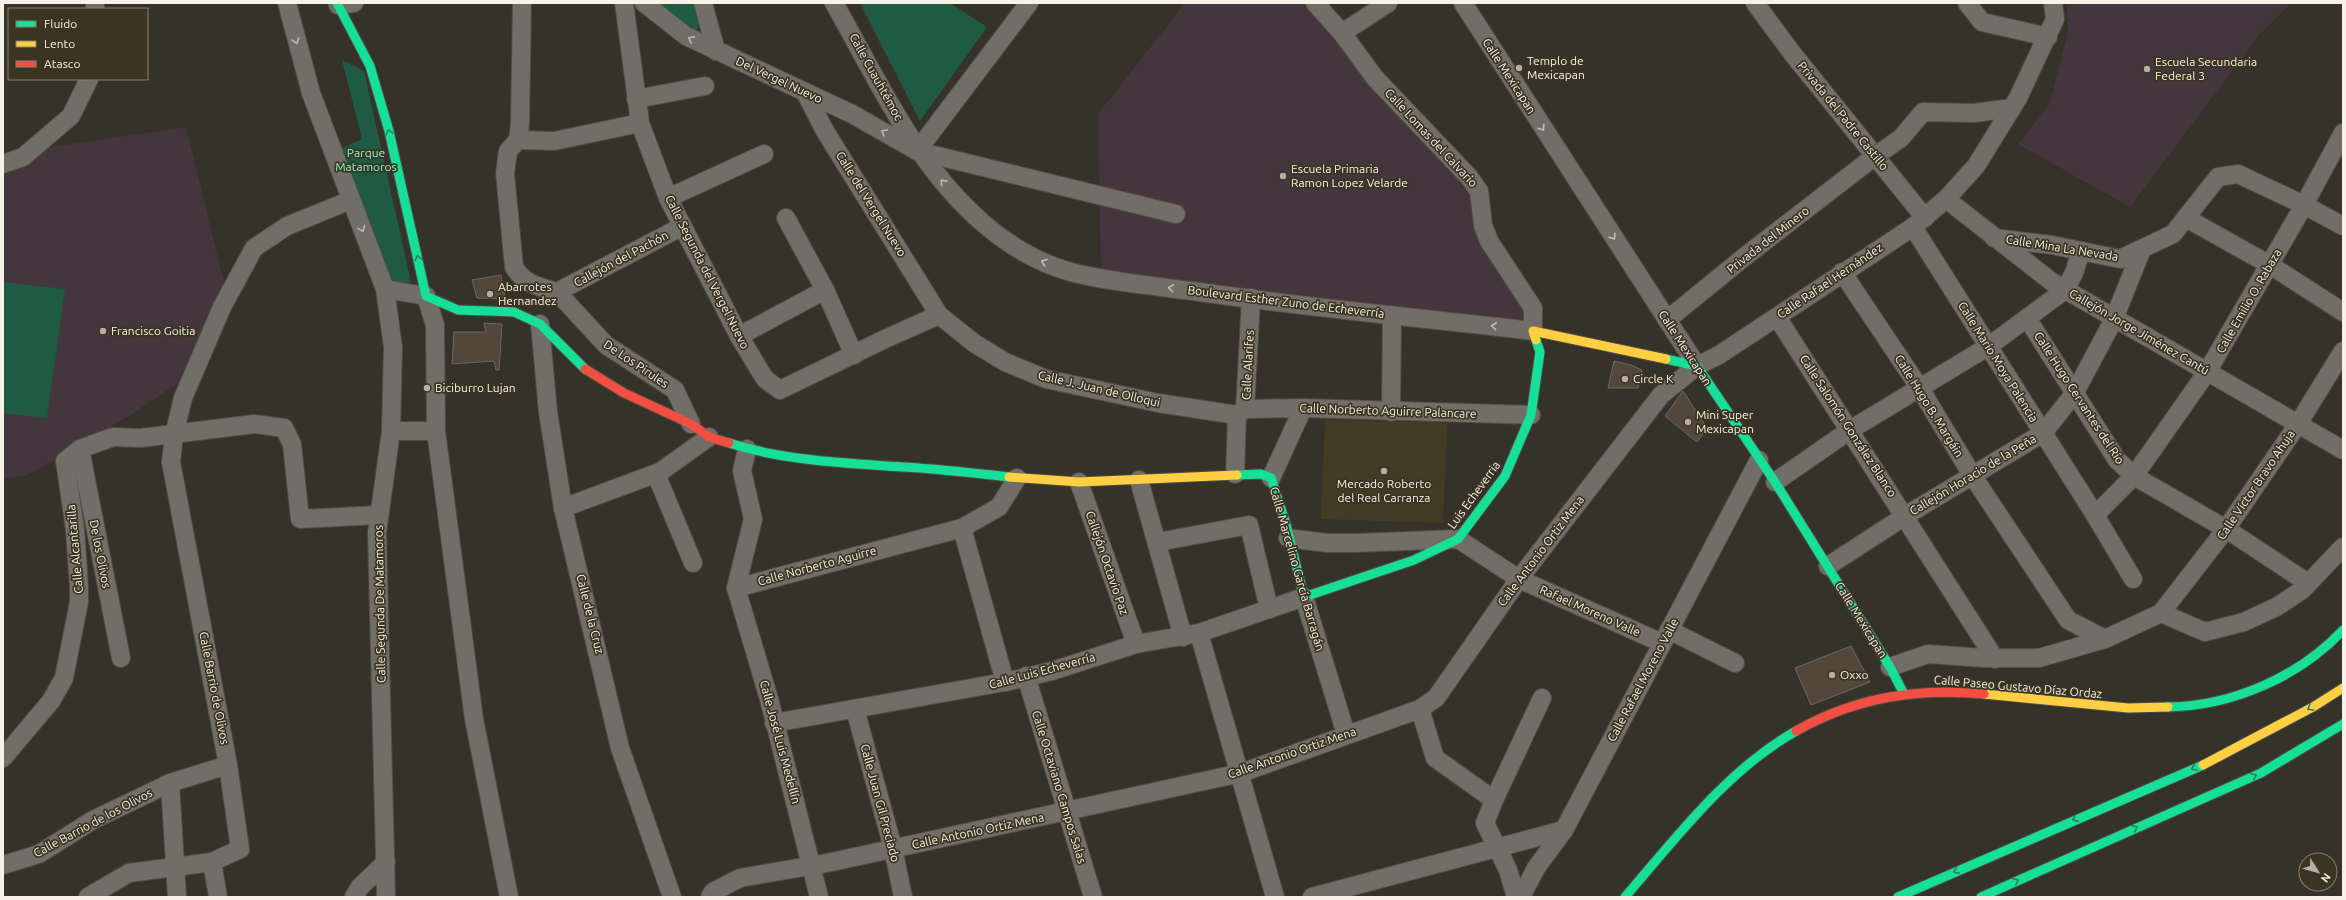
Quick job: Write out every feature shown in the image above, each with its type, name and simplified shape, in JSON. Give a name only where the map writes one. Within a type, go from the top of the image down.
[{"type":"street","points":[[287,3],[311,93],[385,289],[426,296],[458,310],[514,312],[540,324],[582,367],[624,393],[691,424],[709,437],[747,449],[817,461],[938,469],[1017,478],[1078,482],[1235,474],[1261,474],[1271,478]]},
{"type":"street","points":[[522,3],[521,106],[518,140],[508,151],[505,173],[514,267],[530,285],[557,292]]},
{"type":"street","name":"Calle Segunda del Vergel Nuevo","points":[[624,3],[640,123],[668,198],[681,227],[739,336],[765,379],[780,390],[854,355]]},
{"type":"street","name":"Del Vergel Nuevo","points":[[644,3],[686,36],[852,114],[918,152]]},
{"type":"street","points":[[703,3],[716,51]]},
{"type":"street","name":"Calle Cuauhtémoc","points":[[834,3],[918,152]]},
{"type":"street","points":[[1029,3],[918,152],[1176,214]]},
{"type":"street","name":"Calle Lomas del Calvario","points":[[1315,3],[1342,33],[1375,78],[1469,177],[1479,191],[1483,225],[1489,242],[1533,308],[1533,331]]},
{"type":"street","points":[[1342,33],[1388,3]]},
{"type":"street","name":"Calle Mexicapan","points":[[1463,3],[1667,320],[1775,482],[1828,566],[1890,668],[1904,694]]},
{"type":"street","points":[[1967,3],[1982,22],[2048,37]]},
{"type":"street","name":"Calle Rafael Hernández","points":[[1697,366],[1719,355],[1842,272],[1919,223],[1951,193],[1976,166],[2012,108],[2055,20],[2053,3]]},
{"type":"street","points":[[343,4],[370,66],[389,131],[426,296],[436,325],[436,431],[474,719],[509,897]]},
{"type":"street","name":"Privada del Padre Castillo","points":[[1763,6],[1919,223]]},
{"type":"street","points":[[3,164],[23,157],[71,116],[89,80]]},
{"type":"street","points":[[636,99],[704,86]]},
{"type":"street","name":"Calle del Vergel Nuevo","points":[[805,92],[825,131],[939,315]]},
{"type":"street","name":"Privada del Minero","points":[[1667,320],[1743,258],[1870,160],[1901,138],[1923,112],[1974,113],[2012,108]]},
{"type":"street","points":[[518,140],[554,141],[640,123]]},
{"type":"street","name":"Calle Emilio O. Rabaza","points":[[2096,515],[2134,476],[2207,372],[2270,265],[2343,133]]},
{"type":"street","name":"Boulevard Esther Zuno de Echeverría","points":[[918,152],[954,195],[984,224],[1036,259],[1071,272],[1101,278],[1251,298],[1533,331],[1697,366]]},
{"type":"street","points":[[668,198],[764,154]]},
{"type":"street","name":"Calle Mina La Nevada","points":[[1993,237],[2052,245],[2120,259],[2173,234],[2218,177],[2238,174],[2304,205]]},
{"type":"street","name":"Callejón Jorge Jiménez Cantú","points":[[1951,193],[1993,237],[2065,290],[2343,450]]},
{"type":"street","name":"Calle Barrio de Olivos","points":[[212,862],[240,849],[228,765],[171,462],[174,435],[183,398],[222,307],[254,248],[287,226],[351,200]]},
{"type":"street","points":[[2304,205],[2343,226]]},
{"type":"street","points":[[786,218],[825,290],[854,355],[939,315]]},
{"type":"street","points":[[2186,218],[2270,265],[2343,312]]},
{"type":"street","name":"Calle Mario Moya Palencia","points":[[1919,223],[1989,346],[2096,515],[2133,579]]},
{"type":"street","name":"Callejón del Pachón","points":[[557,292],[681,227]]},
{"type":"street","name":"Callejón Horacio de la Peña","points":[[1828,566],[1905,516],[2043,433],[2074,394],[2114,319],[2142,249]]},
{"type":"street","points":[[1775,482],[1850,430],[1989,346],[2065,290],[2074,273],[2081,251]]},
{"type":"street","name":"Calle Hugo B. Margáin","points":[[1842,272],[1919,388],[1972,475],[2068,620],[2105,639]]},
{"type":"street","name":"Calle Segunda De Matamoros","points":[[385,289],[393,347],[391,431],[377,533],[386,897]]},
{"type":"street","points":[[739,336],[825,290]]},
{"type":"street","name":"De Los Pirules","points":[[557,292],[606,345],[675,390],[691,424]]},
{"type":"street","name":"Calle Alarifes","points":[[1235,474],[1251,298]]},
{"type":"street","name":"Calle J. Juan de Olloqui","points":[[939,315],[974,343],[1005,362],[1046,379],[1158,403],[1241,412]]},
{"type":"street","points":[[1391,412],[1392,315]]},
{"type":"street","name":"Calle Salomón González Blanco","points":[[1777,316],[1995,659]]},
{"type":"street","name":"Calle Hugo Cervantes del Río","points":[[2027,318],[2117,460],[2134,476],[2226,530],[2308,583]]},
{"type":"street","name":"Calle de la Cruz","points":[[540,324],[548,412],[563,508],[620,748],[672,897]]},
{"type":"street","name":"Luis Echeverria","points":[[1304,597],[1414,560],[1458,539],[1505,476],[1531,415],[1540,352],[1533,331]]},
{"type":"street","name":"Calle Víctor Bravo Ahuja","points":[[2161,613],[2226,530],[2298,424],[2343,351]]},
{"type":"street","name":"Calle Antonio Ortiz Mena","points":[[710,897],[713,892],[740,878],[811,864],[827,863],[1241,773],[1346,734],[1380,725],[1420,709],[1436,698],[1519,579],[1661,395],[1697,366]]},
{"type":"street","name":"Calle Norberto Aguirre Palancare","points":[[1241,412],[1303,408],[1391,412],[1531,415]]},
{"type":"street","name":"Calle Marcelino García Barragán","points":[[1303,408],[1271,478],[1304,597],[1346,734]]},
{"type":"street","points":[[80,449],[113,437],[141,438],[174,435],[254,424],[284,428],[292,444],[300,519],[379,515]]},
{"type":"street","points":[[391,431],[436,431]]},
{"type":"street","points":[[563,508],[656,474],[709,437]]},
{"type":"street","name":"Calle Alcantarilla","points":[[3,758],[50,701],[64,678],[79,602],[75,530],[65,462],[80,449]]},
{"type":"street","name":"De los Olivos","points":[[80,449],[121,658]]},
{"type":"street","name":"Calle Norberto Aguirre","points":[[747,449],[742,471],[753,519],[736,588],[962,528],[999,507],[1017,478]]},
{"type":"street","name":"Calle Rafael Moreno Valle","points":[[1521,897],[1536,868],[1564,830],[1760,460]]},
{"type":"street","points":[[656,474],[693,564]]},
{"type":"street","points":[[1139,480],[1158,542],[1241,773],[1275,897]]},
{"type":"street","name":"Callejón Octavio Paz","points":[[1078,482],[1136,644]]},
{"type":"street","points":[[1158,542],[1249,525],[1269,609]]},
{"type":"street","points":[[962,528],[1005,682]]},
{"type":"street","points":[[1288,538],[1348,543],[1458,539]]},
{"type":"street","name":"Rafael Moreno Valle","points":[[1458,539],[1519,579],[1735,663]]},
{"type":"street","points":[[1890,668],[1928,654],[1995,659],[2039,658],[2105,639],[2161,613],[2204,632],[2244,622],[2278,606],[2308,583],[2343,546]]},
{"type":"street","name":"Calle José Luis Medellín","points":[[736,588],[769,699],[819,897]]},
{"type":"street","name":"Calle Luis Echeverría","points":[[774,723],[855,710],[1005,682],[1052,671],[1136,644],[1191,635],[1304,597]]},
{"type":"street","name":"Calle Paseo Gustavo Díaz Ordaz","points":[[1625,897],[1702,809],[1740,772],[1769,749],[1795,732],[1848,707],[1904,694],[1931,690],[2011,696],[2125,708],[2177,708],[2208,704],[2258,688],[2308,661],[2343,630]]},
{"type":"street","name":"Calle Octaviano Campos Salas","points":[[1026,676],[1093,897]]},
{"type":"street","points":[[1898,897],[2146,787],[2219,758],[2306,711],[2343,688]]},
{"type":"street","points":[[1516,897],[1508,870],[1485,823],[1494,800],[1542,698]]},
{"type":"street","points":[[1420,709],[1435,758],[1494,800]]},
{"type":"street","name":"Calle Juan Gil Preciado","points":[[855,710],[893,848],[903,897]]},
{"type":"street","points":[[1981,897],[2261,773],[2299,752],[2343,724]]},
{"type":"street","name":"Calle Barrio de los Olivos","points":[[3,865],[39,854],[93,820],[170,783],[228,765]]},
{"type":"street","points":[[170,783],[174,868],[177,897]]},
{"type":"street","points":[[1312,897],[1564,830]]},
{"type":"street","points":[[88,897],[129,873],[212,862],[218,897]]},
{"type":"street","points":[[354,897],[360,887],[386,862]]},
{"type":"shaded area","name":"Escuela Primaria Ramon Lopez Velarde","points":[[1185,3],[1316,3],[1479,191],[1489,242],[1533,331],[1101,278],[1098,114]]},
{"type":"shaded area","name":"Escuela Secundaria Federal 3","points":[[2067,3],[2291,3],[2261,33],[2130,207],[2018,144],[2049,105],[2068,33]]},
{"type":"shaded area","name":"Francisco Goitia","points":[[186,127],[224,283],[183,380],[127,417],[26,476],[3,478],[3,164],[51,147]]},
{"type":"shaded area","name":"Mercado Roberto del Real Carranza","points":[[1325,420],[1447,423],[1443,523],[1321,519]]},
{"type":"green space","points":[[645,3],[702,3],[705,18],[694,33]]},
{"type":"green space","points":[[860,3],[950,3],[987,27],[920,121]]},
{"type":"green space","name":"Parque Matamoros","points":[[342,60],[364,71],[413,291],[390,286],[341,149],[362,139]]},
{"type":"green space","points":[[3,282],[65,289],[47,418],[3,413]]},
{"type":"building","name":"Abarrotes Hernandez","points":[[501,275],[505,299],[477,298],[472,280]]},
{"type":"building","points":[[484,323],[502,324],[499,370],[496,370],[494,361],[452,364],[454,332],[486,332]]},
{"type":"building","name":"Circle K","points":[[1614,361],[1631,365],[1642,370],[1638,388],[1608,388]]},
{"type":"building","name":"Mini Super Mexicapan","points":[[1683,391],[1707,428],[1697,442],[1665,416]]},
{"type":"building","name":"Oxxo","points":[[1851,646],[1870,682],[1811,705],[1795,668]]},
{"type":"traffic: fast","points":[[337,3],[370,66],[389,131],[426,296],[458,310],[514,312],[540,324],[585,369]]},
{"type":"traffic: fast","points":[[1237,475],[1261,474],[1271,478],[1286,524],[1304,597],[1414,560],[1458,539],[1505,476],[1531,415],[1540,352],[1536,340]]},
{"type":"traffic: fast","points":[[1666,359],[1697,366],[1775,482],[1890,667],[1904,694]]},
{"type":"traffic: fast","points":[[729,443],[772,454],[815,460],[943,470],[1009,477]]},
{"type":"traffic: fast","points":[[2168,707],[2216,701],[2240,695],[2263,686],[2306,662],[2343,630]]},
{"type":"traffic: fast","points":[[1981,897],[2261,773],[2343,724]]},
{"type":"traffic: fast","points":[[1625,897],[1683,829],[1725,785],[1747,765],[1796,731]]},
{"type":"traffic: fast","points":[[1898,897],[2203,765]]},
{"type":"traffic: slow","points":[[1536,340],[1533,331],[1666,359]]},
{"type":"traffic: slow","points":[[1009,477],[1079,482],[1237,475]]},
{"type":"traffic: slow","points":[[2203,765],[2313,707],[2343,688]]},
{"type":"traffic: slow","points":[[1984,694],[2128,708],[2168,707]]},
{"type":"traffic: jam","points":[[585,369],[624,393],[691,424],[709,437],[729,443]]},
{"type":"traffic: jam","points":[[1796,731],[1841,710],[1887,698],[1935,692],[1984,694]]},
{"type":"place","name":"Templo de Mexicapan","points":[[1519,68]]},
{"type":"place","name":"Escuela Secundaria Federal 3","points":[[2147,69]]},
{"type":"place","name":"Escuela Primaria Ramon Lopez Velarde","points":[[1283,176]]},
{"type":"place","name":"Abarrotes Hernandez","points":[[490,294]]},
{"type":"place","name":"Francisco Goitia","points":[[103,331]]},
{"type":"place","name":"Circle K","points":[[1625,379]]},
{"type":"place","name":"Biciburro Lujan","points":[[427,388]]},
{"type":"place","name":"Mini Super Mexicapan","points":[[1688,422]]},
{"type":"place","name":"Mercado Roberto del Real Carranza","points":[[1384,471]]},
{"type":"place","name":"Oxxo","points":[[1832,675]]}]
